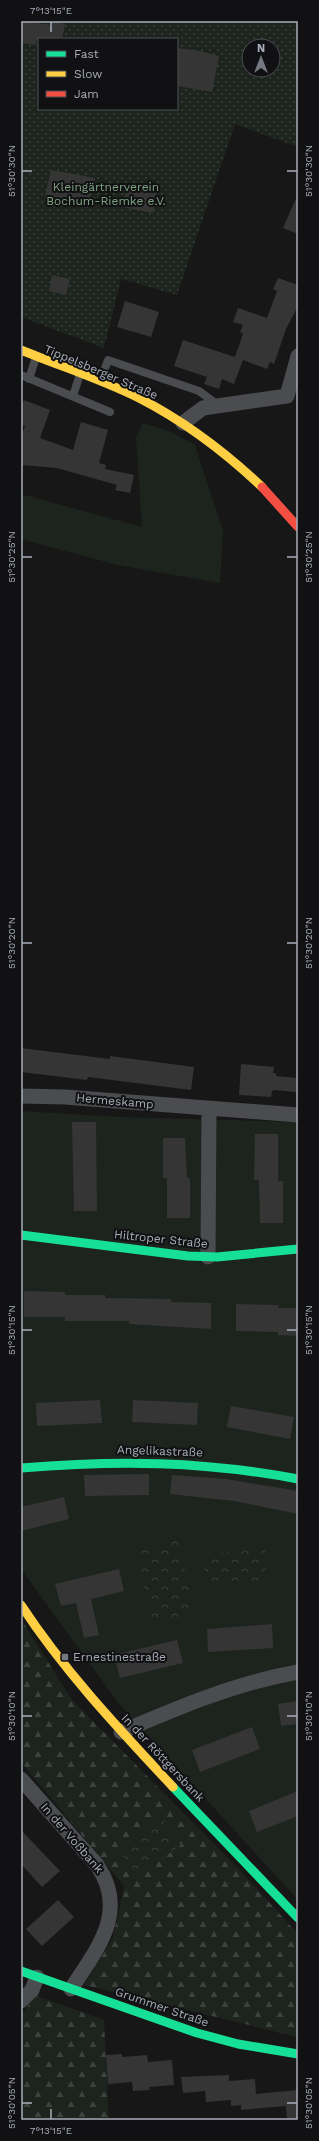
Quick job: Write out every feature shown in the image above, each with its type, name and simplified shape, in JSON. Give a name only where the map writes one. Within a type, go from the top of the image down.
[{"type":"street","name":"Tippelsberger Straße","points":[[21,350],[138,398],[183,423],[256,480],[298,526]]},
{"type":"street","points":[[183,423],[203,408],[292,395],[298,356]]},
{"type":"street","name":"Hermeskamp","points":[[21,1096],[65,1097],[298,1115]]},
{"type":"street","points":[[208,1257],[209,1109]]},
{"type":"street","name":"Hiltroper Straße","points":[[21,1235],[156,1253],[208,1257],[298,1249]]},
{"type":"street","name":"Angelikastraße","points":[[21,1468],[117,1461],[163,1461],[199,1463],[254,1470],[298,1479]]},
{"type":"street","name":"In der Röttgersbank","points":[[21,1605],[37,1631],[70,1674],[121,1732],[298,1918]]},
{"type":"street","points":[[121,1732],[223,1690],[263,1678],[298,1672]]},
{"type":"street","name":"In der Voßbank","points":[[21,1780],[97,1865],[105,1876],[109,1889],[111,1907],[108,1927],[100,1944],[71,1989]]},
{"type":"street","name":"Grummer Straße","points":[[21,1971],[197,2033],[238,2044],[298,2054]]},
{"type":"street","points":[[21,2001],[32,1990],[37,1977]]},
{"type":"lane","points":[[36,357],[25,377],[110,412]]},
{"type":"lane","points":[[100,383],[108,360],[199,391],[218,405]]},
{"type":"lane","points":[[73,396],[80,374]]},
{"type":"green space","name":"Kleingärtnerverein Bochum-Riemke e.V.","points":[[21,21],[298,21],[298,147],[235,124],[177,295],[121,279],[104,348],[21,317]]},
{"type":"green space","points":[[143,423],[169,431],[195,445],[223,531],[220,583],[117,565],[21,539],[21,494],[142,527],[136,438]]},
{"type":"green space","points":[[21,1111],[121,1117],[297,1122],[298,1900],[119,1704],[21,1569]]},
{"type":"green space","points":[[178,1540],[195,1613],[152,1623],[135,1550]]},
{"type":"green space","points":[[265,1550],[267,1583],[205,1587],[203,1554]]},
{"type":"green space","points":[[21,1619],[72,1700],[238,1868],[298,1934],[298,2037],[84,1985],[113,1938],[124,1886],[21,1762]]},
{"type":"green space","points":[[162,1818],[181,1845],[138,1876],[118,1849]]},
{"type":"green space","points":[[34,1995],[104,2020],[109,2120],[21,2120],[21,2012],[25,2011]]},
{"type":"building","points":[[21,21],[52,25],[52,21],[65,24],[62,38],[38,38],[36,45],[21,43]]},
{"type":"building","points":[[178,48],[200,51],[219,56],[212,92],[178,86]]},
{"type":"building","points":[[51,170],[95,178],[88,208],[45,197]]},
{"type":"building","points":[[127,186],[157,192],[153,213],[122,207]]},
{"type":"building","points":[[298,194],[298,234],[283,228]]},
{"type":"building","points":[[52,275],[70,279],[66,295],[49,291]]},
{"type":"building","points":[[278,278],[298,285],[298,306],[286,329],[274,364],[270,362],[267,369],[243,360],[234,384],[222,379],[219,389],[204,384],[207,377],[174,366],[183,340],[235,357],[243,334],[240,332],[243,325],[233,322],[238,308],[267,318],[277,291],[273,289]]},
{"type":"building","points":[[125,301],[159,312],[151,337],[117,327]]},
{"type":"building","points":[[24,400],[50,410],[40,438],[73,450],[81,422],[108,430],[99,463],[106,465],[105,469],[134,475],[130,493],[115,490],[117,485],[57,468],[21,465],[21,438],[25,426],[21,424],[21,408]]},
{"type":"building","points":[[21,1048],[110,1059],[110,1056],[194,1067],[191,1090],[88,1077],[87,1080],[21,1072]]},
{"type":"building","points":[[241,1064],[274,1067],[273,1073],[276,1073],[276,1076],[297,1078],[296,1092],[275,1090],[272,1091],[271,1097],[239,1095]]},
{"type":"building","points":[[72,1122],[96,1122],[97,1211],[74,1211]]},
{"type":"building","points":[[255,1134],[278,1134],[278,1181],[283,1181],[283,1223],[260,1223],[259,1180],[254,1180]]},
{"type":"building","points":[[163,1138],[185,1138],[187,1178],[190,1178],[190,1218],[167,1218],[167,1178],[163,1178]]},
{"type":"building","points":[[24,1291],[65,1292],[65,1295],[105,1295],[105,1298],[171,1299],[171,1302],[211,1303],[211,1329],[129,1324],[129,1321],[65,1321],[65,1317],[24,1317]]},
{"type":"building","points":[[236,1304],[279,1305],[278,1308],[298,1308],[298,1336],[278,1335],[278,1332],[236,1331]]},
{"type":"building","points":[[100,1400],[102,1423],[37,1426],[36,1403]]},
{"type":"building","points":[[133,1400],[198,1403],[197,1425],[132,1422]]},
{"type":"building","points":[[231,1406],[294,1417],[290,1439],[227,1427]]},
{"type":"building","points":[[149,1474],[149,1495],[85,1496],[84,1475]]},
{"type":"building","points":[[172,1475],[226,1479],[298,1491],[298,1514],[234,1501],[170,1494]]},
{"type":"building","points":[[64,1497],[69,1519],[21,1531],[21,1507]]},
{"type":"building","points":[[119,1569],[124,1591],[91,1599],[99,1635],[84,1638],[76,1603],[61,1606],[55,1584]]},
{"type":"building","points":[[272,1624],[273,1648],[208,1652],[207,1629]]},
{"type":"building","points":[[177,1640],[183,1663],[120,1678],[114,1655]]},
{"type":"building","points":[[298,1701],[298,1724],[281,1726],[278,1704]]},
{"type":"building","points":[[252,1727],[260,1749],[200,1772],[192,1750]]},
{"type":"building","points":[[298,1791],[298,1816],[257,1832],[249,1811]]},
{"type":"building","points":[[21,1830],[60,1871],[42,1887],[21,1864]]},
{"type":"building","points":[[58,1900],[74,1917],[42,1946],[26,1929]]},
{"type":"building","points":[[122,2054],[122,2057],[147,2055],[148,2062],[172,2060],[174,2085],[149,2087],[150,2090],[133,2091],[132,2082],[108,2084],[106,2055]]},
{"type":"building","points":[[229,2075],[229,2081],[255,2079],[256,2094],[298,2090],[298,2120],[287,2120],[286,2106],[241,2110],[241,2105],[231,2106],[231,2100],[206,2102],[205,2091],[183,2093],[181,2077]]},
{"type":"traffic: fast","points":[[21,1235],[188,1256],[217,1257],[298,1249]]},
{"type":"traffic: fast","points":[[21,1468],[57,1465],[126,1463],[160,1464],[228,1469],[298,1479]]},
{"type":"traffic: fast","points":[[173,1787],[298,1918]]},
{"type":"traffic: fast","points":[[21,1971],[197,2033],[238,2044],[298,2054]]},
{"type":"traffic: slow","points":[[21,350],[110,385],[156,407],[204,438],[262,487]]},
{"type":"traffic: slow","points":[[21,1605],[74,1677],[173,1787]]},
{"type":"traffic: jam","points":[[262,487],[298,527]]},
{"type":"place","name":"Ernestinestraße","points":[[65,1657]]}]
